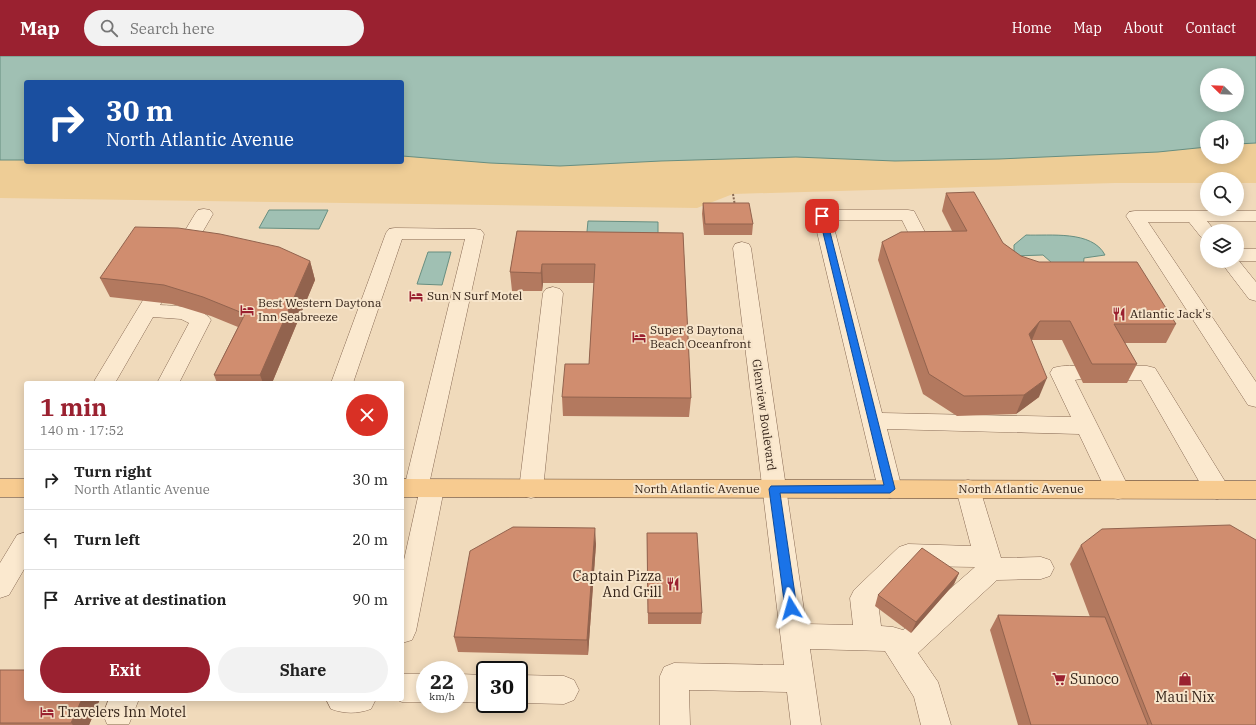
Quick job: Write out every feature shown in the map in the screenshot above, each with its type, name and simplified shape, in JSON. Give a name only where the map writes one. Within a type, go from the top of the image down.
[{"type":"main road","points":[[0,488],[24,488]]},
{"type":"main road","name":"North Atlantic Avenue","points":[[417,488],[1256,490]]},
{"type":"street","points":[[105,381],[204,214]]},
{"type":"street","points":[[890,489],[822,216],[908,215],[917,234]]},
{"type":"street","points":[[1256,216],[1135,216],[1256,398]]},
{"type":"street","points":[[1194,217],[1200,224]]},
{"type":"street","points":[[343,381],[395,233],[475,234],[417,488],[404,612]]},
{"type":"street","name":"Glenview Boulevard","points":[[742,248],[806,725]]},
{"type":"street","points":[[1244,255],[1256,254]]},
{"type":"street","points":[[1235,268],[1256,295]]},
{"type":"street","points":[[531,489],[553,293]]},
{"type":"street","points":[[147,310],[184,312],[201,320],[169,381]]},
{"type":"street","points":[[1078,373],[1061,373],[1118,490]]},
{"type":"street","points":[[1122,373],[1147,373],[1217,490]]},
{"type":"street","points":[[874,421],[1087,426]]},
{"type":"street","points":[[968,489],[989,563]]},
{"type":"street","points":[[0,587],[24,545]]},
{"type":"street","points":[[868,638],[864,598],[908,555],[1041,568]]},
{"type":"street","points":[[900,651],[989,563]]},
{"type":"street","points":[[795,636],[893,639],[928,692],[936,725]]},
{"type":"street","points":[[674,725],[674,676],[800,679]]},
{"type":"street","points":[[404,688],[416,688]]},
{"type":"street","points":[[528,689],[564,690]]},
{"type":"path","points":[[733,194],[736,207]]},
{"type":"sand","points":[[877,56],[1256,56],[1256,183],[1244,183],[1244,172],[1200,172],[1200,183],[1115,183],[733,194],[697,208],[0,198],[0,61]]},
{"type":"shaded area","points":[[0,56],[1256,56],[1256,143],[1244,144],[1244,120],[1200,120],[1200,148],[1158,152],[999,159],[895,161],[796,157],[560,166],[490,163],[404,156],[404,80],[24,80],[24,160],[0,160]]},
{"type":"shaded area","points":[[269,210],[328,210],[319,229],[259,228]]},
{"type":"shaded area","points":[[588,221],[658,222],[658,243],[586,242]]},
{"type":"shaded area","points":[[1026,235],[1058,235],[1081,238],[1091,241],[1099,247],[1105,255],[1084,258],[1083,270],[1061,271],[1043,255],[1014,256],[1014,245]]},
{"type":"shaded area","points":[[428,252],[451,252],[442,285],[417,284]]},
{"type":"building","points":[[974,192],[1003,243],[1021,256],[1039,262],[1137,262],[1176,324],[1114,324],[1137,364],[1092,364],[1070,321],[1040,321],[1029,334],[1047,378],[1024,395],[964,396],[929,374],[882,242],[901,232],[967,231],[946,193]]},
{"type":"building","points":[[703,203],[749,203],[753,224],[705,224]]},
{"type":"building","name":"Best Western Daytona Inn Seabreeze","points":[[135,227],[178,228],[220,234],[279,247],[310,261],[260,375],[214,375],[245,314],[203,297],[164,285],[100,278]]},
{"type":"building","name":"Super 8 Daytona Beach Oceanfront","points":[[517,231],[683,233],[691,398],[562,397],[565,364],[589,364],[595,264],[542,264],[541,273],[510,272]]},
{"type":"building","name":"Maui Nix","points":[[1230,525],[1256,540],[1256,725],[1152,725],[1081,545],[1102,529]]},
{"type":"building","points":[[513,527],[595,528],[587,640],[454,637],[470,551]]},
{"type":"building","name":"Captain Pizza And Grill","points":[[647,533],[697,533],[702,613],[648,613]]},
{"type":"building","points":[[922,548],[959,573],[916,622],[878,595]]},
{"type":"building","name":"Sunoco","points":[[998,615],[1105,617],[1148,725],[1031,725]]},
{"type":"building","name":"Travelers Inn Motel","points":[[0,670],[24,670],[24,701],[81,701],[71,723],[0,723]]},
{"type":"place","name":"Sun N Surf Motel","points":[[416,296]]},
{"type":"place","name":"Best Western Daytona Inn Seabreeze","points":[[247,310]]},
{"type":"place","name":"Atlantic Jack's","points":[[1119,314]]},
{"type":"place","name":"Super 8 Daytona Beach Oceanfront","points":[[639,337]]},
{"type":"place","name":"Captain Pizza And Grill","points":[[673,584]]},
{"type":"place","name":"Sunoco","points":[[1059,679]]},
{"type":"place","name":"Maui Nix","points":[[1185,679]]},
{"type":"place","name":"Travelers Inn Motel","points":[[47,712]]},
{"type":"route","points":[[791,608],[774,489],[890,489],[822,216]]}]
